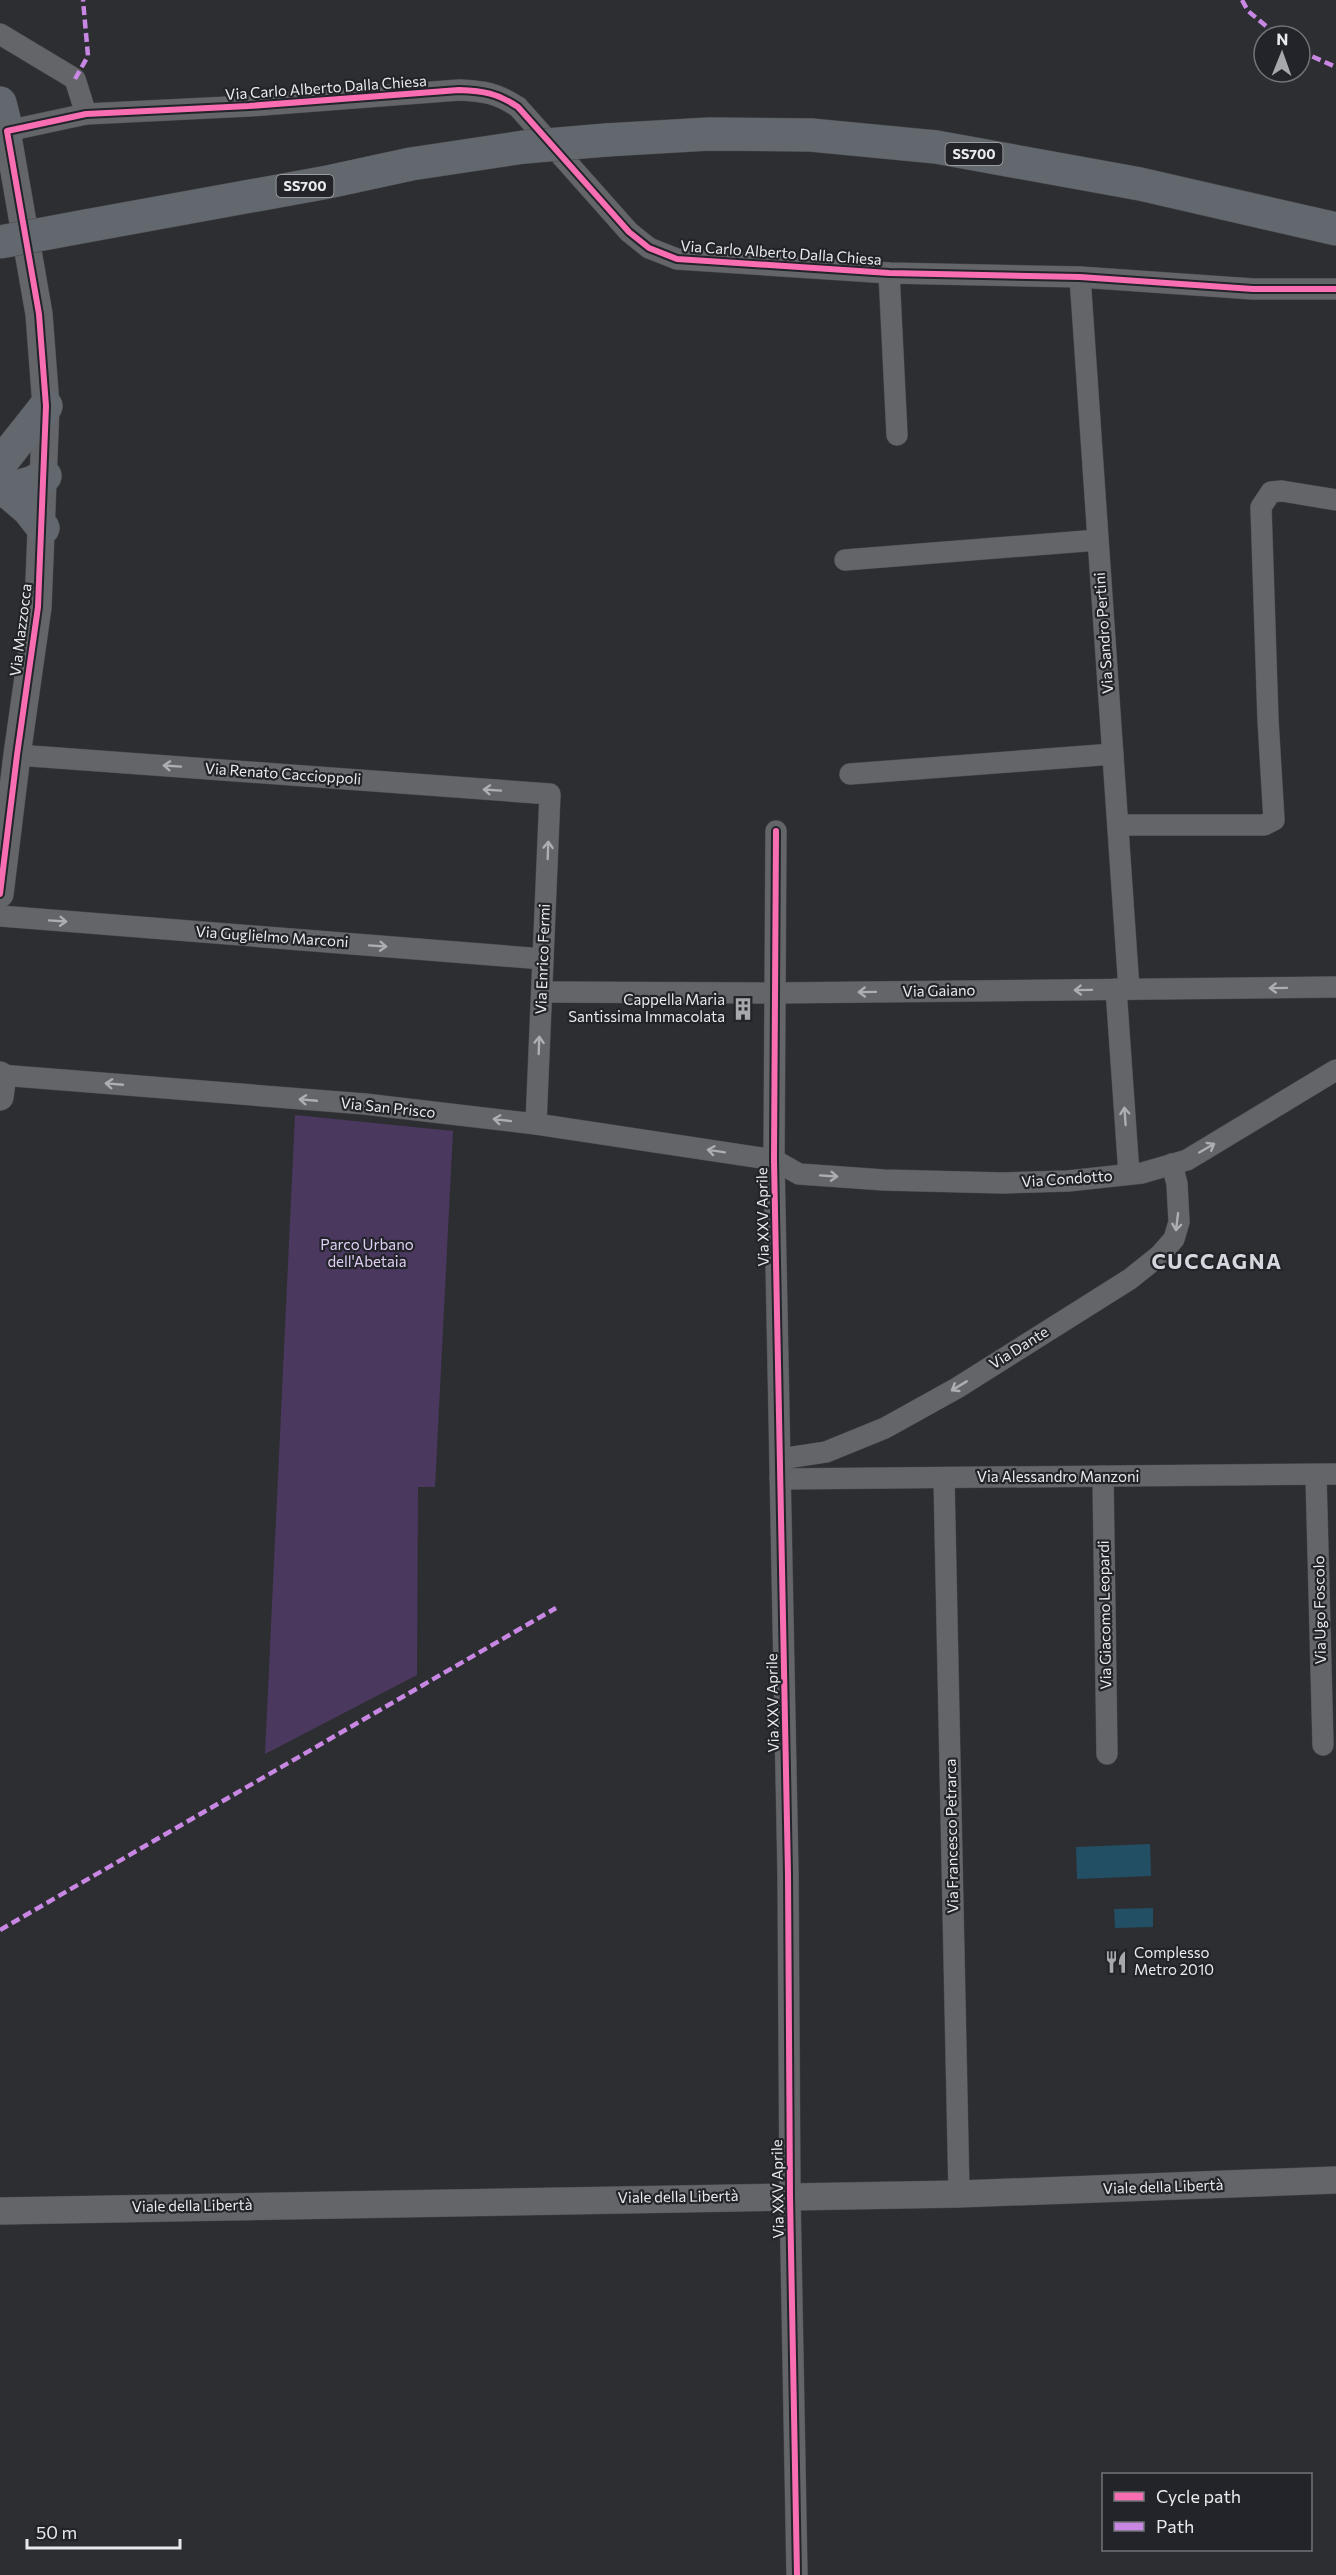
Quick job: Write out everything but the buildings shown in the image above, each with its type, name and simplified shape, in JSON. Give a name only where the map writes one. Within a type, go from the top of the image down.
[{"type":"highway","name":"SS700","points":[[0,242],[328,182],[411,164],[524,147],[709,134],[811,135],[936,147],[1140,184],[1336,229]]},
{"type":"highway","points":[[2,477],[46,406]]},
{"type":"highway","points":[[2,477],[45,476]]},
{"type":"highway","points":[[2,477],[43,528]]},
{"type":"street","points":[[0,34],[75,79],[86,114]]},
{"type":"street","name":"Via Carlo Alberto Dalla Chiesa","points":[[3,117],[249,106],[459,90],[482,91],[501,96],[518,107],[629,232],[649,248],[677,259],[890,273],[1080,278],[1253,289],[1336,289]]},
{"type":"street","name":"Via Mazzocca","points":[[0,894],[38,607],[43,528],[46,406],[39,314],[3,117]]},
{"type":"street","points":[[890,273],[897,435]]},
{"type":"street","name":"Via Sandro Pertini","points":[[1080,278],[1118,825],[1129,1174]]},
{"type":"street","points":[[1118,825],[1264,825],[1274,820],[1268,720],[1261,507],[1271,492],[1282,491],[1336,500]]},
{"type":"street","points":[[845,560],[1098,540]]},
{"type":"street","points":[[850,774],[1113,754]]},
{"type":"street","name":"Via Renato Caccioppoli","points":[[17,755],[550,794]]},
{"type":"street","name":"Via Enrico Fermi","points":[[536,1124],[550,794]]},
{"type":"street","name":"Via XXV Aprile","points":[[776,831],[774,1160],[788,1874],[790,2196],[797,2575]]},
{"type":"street","name":"Via Guglielmo Marconi","points":[[0,916],[543,959]]},
{"type":"street","name":"Via Gaiano","points":[[542,992],[774,993],[1336,987]]},
{"type":"street","name":"Via Condotto","points":[[774,1160],[799,1174],[884,1180],[1003,1183],[1068,1181],[1129,1174],[1187,1160],[1336,1070]]},
{"type":"street","points":[[0,1075],[2,1082],[0,1096]]},
{"type":"street","name":"Via San Prisco","points":[[0,1075],[365,1104],[536,1124],[774,1160]]},
{"type":"street","name":"Via Dante","points":[[780,1469],[885,1428],[957,1388],[1130,1279],[1160,1255],[1174,1239],[1179,1222],[1177,1184],[1172,1164]]},
{"type":"street","name":"Via Alessandro Manzoni","points":[[780,1469],[944,1478],[1326,1475]]},
{"type":"street","name":"Via Ugo Foscolo","points":[[1323,1745],[1326,1475]]},
{"type":"street","name":"Via Giacomo Leopardi","points":[[1103,1476],[1107,1754]]},
{"type":"street","name":"Via Francesco Petrarca","points":[[944,1478],[959,2194]]},
{"type":"street","name":"Viale della Libertà","points":[[6,2207],[959,2194],[1336,2180]]},
{"type":"green space","name":"Parco Urbano dell'Abetaia","points":[[295,1115],[453,1131],[435,1487],[418,1487],[417,1675],[265,1754]]},
{"type":"water","points":[[1150,1844],[1151,1876],[1077,1879],[1076,1847]]},
{"type":"water","points":[[1153,1908],[1153,1927],[1115,1928],[1114,1909]]},
{"type":"marked path","points":[[75,79],[88,56],[83,0]]},
{"type":"marked path","points":[[1242,0],[1248,11],[1264,24]]},
{"type":"marked path","points":[[1312,56],[1336,67]]},
{"type":"marked path","points":[[0,1930],[556,1608]]},
{"type":"cycle path","points":[[0,894],[38,607],[46,406],[39,314],[7,131],[86,114],[249,106],[459,90],[476,91],[497,96],[518,107],[629,232],[649,248],[677,259],[889,273],[1080,277],[1253,289],[1336,289]]},
{"type":"cycle path","points":[[776,831],[774,1160],[788,1874],[790,2196],[797,2575]]},
{"type":"place","name":"Cappella Maria Santissima Immacolata","points":[[743,1009]]},
{"type":"place","name":"Complesso Metro 2010","points":[[1116,1962]]},
{"type":"district","name":"CUCCAGNA","points":[[1217,1262]]}]
